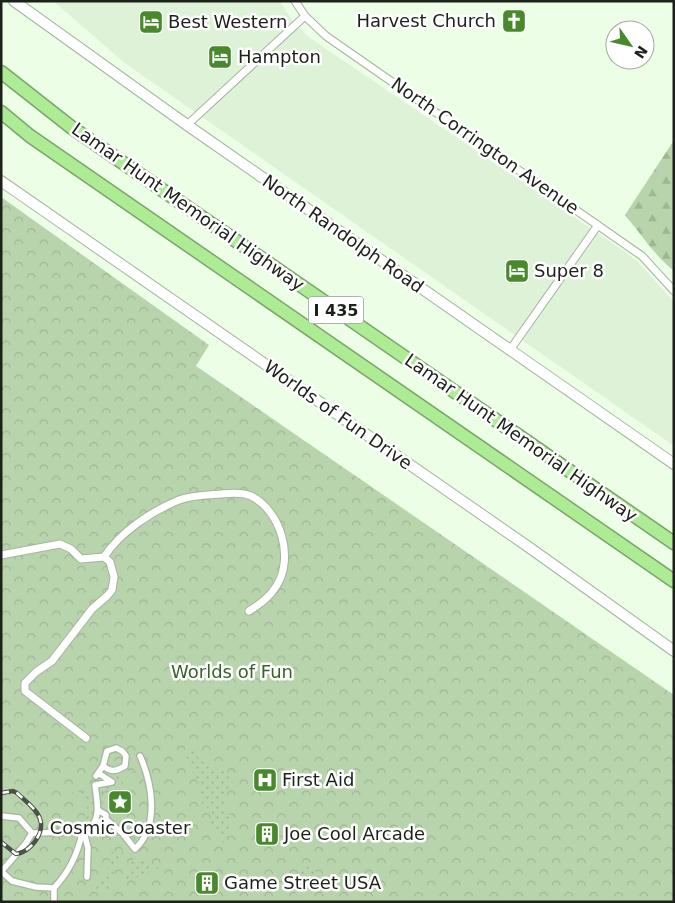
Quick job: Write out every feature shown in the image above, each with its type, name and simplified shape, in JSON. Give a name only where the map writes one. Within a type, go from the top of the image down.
[{"type":"highway","name":"Lamar Hunt Memorial Highway","points":[[1,72],[71,127],[674,543]]},
{"type":"highway","name":"Lamar Hunt Memorial Highway","points":[[1,112],[38,141],[674,581]]},
{"type":"main road","name":"North Randolph Road","points":[[14,1],[187,125],[674,464]]},
{"type":"main road","name":"Worlds of Fun Drive","points":[[1,181],[530,548],[674,651]]},
{"type":"street","name":"North Corrington Avenue","points":[[295,1],[305,16],[326,36],[642,256],[674,291]]},
{"type":"street","points":[[187,125],[305,16]]},
{"type":"street","points":[[510,350],[598,224]]},
{"type":"street","points":[[1,555],[60,544],[71,549],[81,558],[104,556],[128,531],[154,513],[180,500],[233,493],[250,496],[262,504],[279,525],[282,535],[284,562],[281,577],[272,592],[265,600],[249,611]]},
{"type":"street","points":[[86,738],[25,691],[25,683],[36,672],[52,661],[92,608],[112,590],[114,577],[110,562],[104,556]]},
{"type":"street","points":[[95,822],[98,810],[96,779],[103,766],[104,755],[111,748],[116,748],[126,756],[125,766],[116,771],[110,771],[103,766]]},
{"type":"street","points":[[98,810],[106,815],[107,820],[123,834],[135,849],[140,845],[150,821],[152,807],[145,767],[140,756]]},
{"type":"street","points":[[1,816],[19,818],[32,833]]},
{"type":"street","points":[[54,902],[54,888],[68,870],[83,832],[95,822],[107,820]]},
{"type":"street","points":[[32,833],[83,832]]},
{"type":"street","points":[[83,832],[88,848],[87,877]]},
{"type":"street","points":[[32,833],[2,872],[12,881],[54,888]]},
{"type":"shaded area","points":[[53,1],[280,1],[293,22],[310,38],[627,253],[640,264],[674,302],[674,446],[126,64]]},
{"type":"green space","points":[[674,140],[674,271],[654,251],[625,215]]},
{"type":"green space","name":"Worlds of Fun","points":[[1,197],[209,345],[196,366],[674,695],[674,902],[1,902]]},
{"type":"green space","points":[[192,748],[201,752],[198,758],[215,768],[226,770],[233,779],[231,789],[228,788],[224,795],[230,822],[229,833],[224,845],[212,828],[212,810],[202,805],[201,791],[186,757],[184,750]]},
{"type":"green space","points":[[125,770],[129,772],[133,770],[134,772],[113,790],[106,790],[101,794],[101,800],[113,808],[111,816],[108,812],[109,808],[103,804],[100,799],[98,786],[114,784],[115,780],[102,774],[103,771],[111,775],[118,775],[120,778],[126,775]]},
{"type":"green space","points":[[71,793],[93,793],[94,813],[91,821],[84,828],[82,826],[74,828],[66,818],[75,826],[87,814],[86,802],[81,798],[70,796]]},
{"type":"green space","points":[[39,813],[44,820],[62,824],[67,830],[49,831],[33,829],[32,827],[39,820],[36,817]]},
{"type":"green space","points":[[110,852],[125,853],[122,858],[119,856],[118,858],[109,892],[101,886],[96,892],[94,891],[98,882],[106,877],[106,868],[109,868]]},
{"type":"green space","points":[[133,859],[157,864],[158,869],[123,883]]},
{"type":"green space","points":[[310,865],[321,879],[320,885],[315,889],[308,881],[301,881],[297,886],[297,892],[299,893],[302,885],[312,891],[310,893],[305,888],[299,894],[302,898],[300,899],[294,891],[287,888],[289,879]]},
{"type":"railway","points":[[1,793],[13,791],[17,793],[36,812],[41,825],[35,841],[21,853],[16,854],[1,842]]},
{"type":"place","name":"Harvest Church","points":[[514,21]]},
{"type":"place","name":"Best Western","points":[[151,22]]},
{"type":"place","name":"Hampton","points":[[220,57]]},
{"type":"place","name":"Super 8","points":[[517,271]]},
{"type":"place","name":"First Aid","points":[[265,780]]},
{"type":"place","name":"Cosmic Coaster","points":[[120,802]]},
{"type":"place","name":"Joe Cool Arcade","points":[[267,834]]},
{"type":"place","name":"Game Street USA","points":[[207,883]]}]
